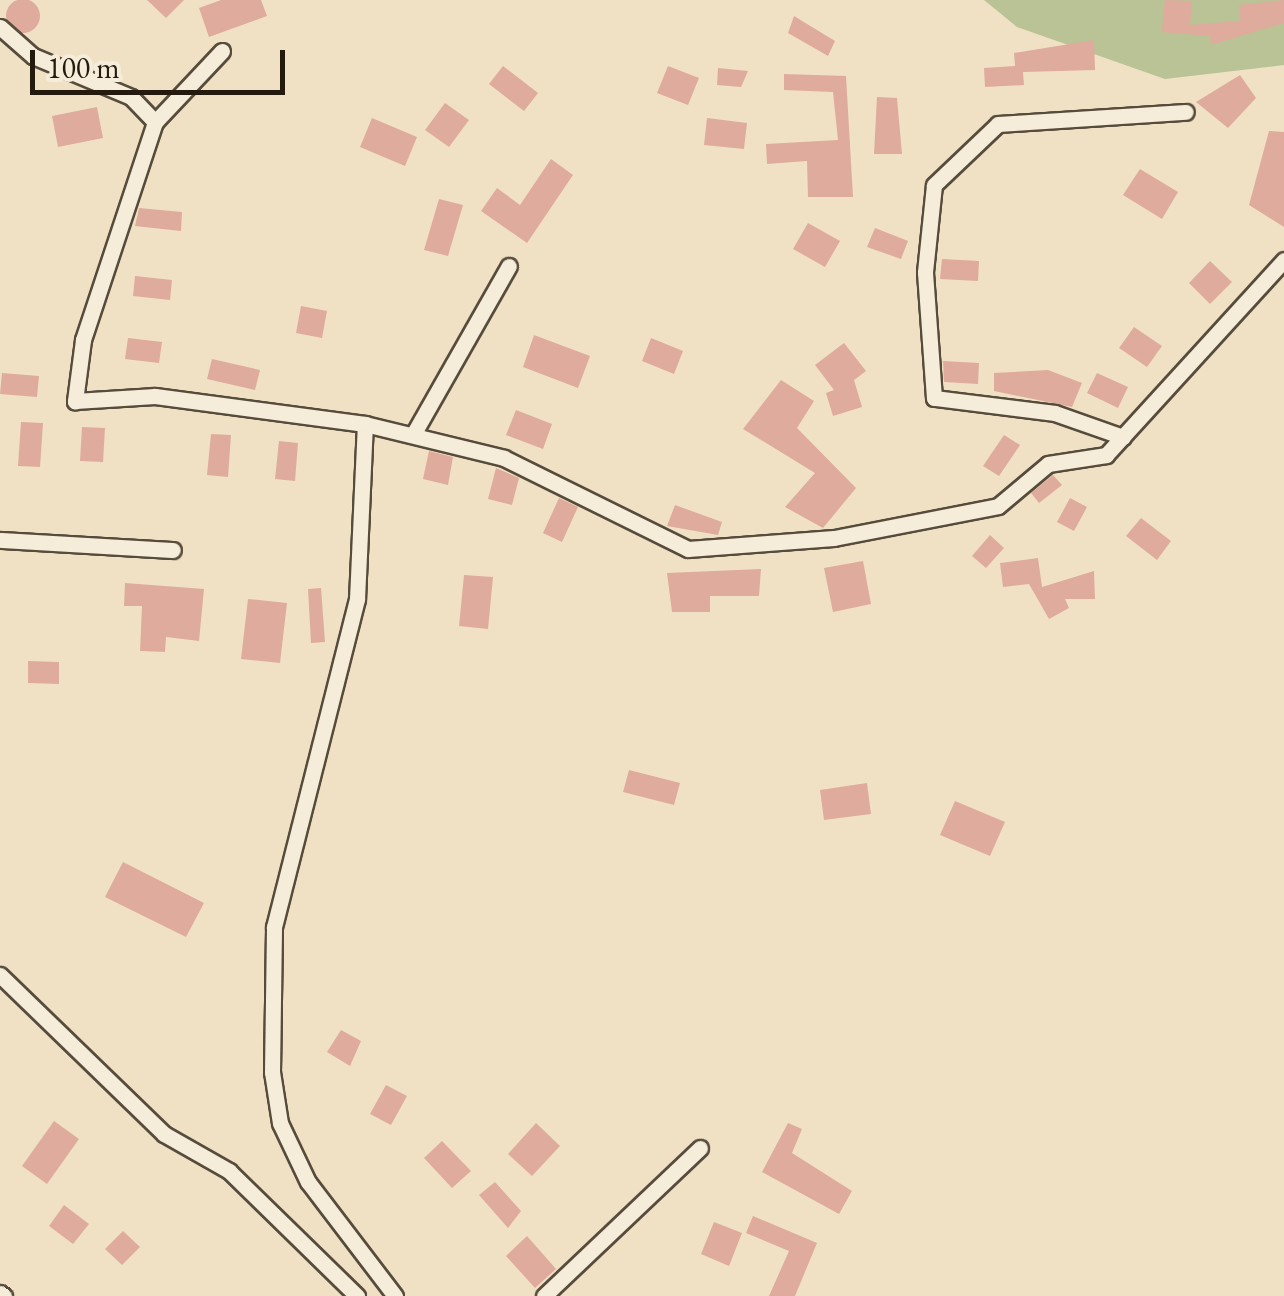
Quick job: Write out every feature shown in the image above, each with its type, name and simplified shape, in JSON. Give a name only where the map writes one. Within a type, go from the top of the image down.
[{"type":"street","points":[[0,28],[34,56],[132,97],[155,122]]},
{"type":"street","points":[[222,51],[155,122],[83,340],[76,401],[155,396],[414,432],[504,458],[688,549],[834,538],[998,506],[1048,464],[1106,454],[1201,341],[1274,280],[1284,260]]},
{"type":"street","points":[[1123,437],[1055,414],[934,398],[925,272],[934,185],[998,124],[1186,112]]},
{"type":"street","points":[[414,432],[509,266]]},
{"type":"street","points":[[366,424],[357,599],[274,928],[272,1072],[280,1122],[308,1182],[395,1296]]},
{"type":"street","points":[[0,540],[173,550]]},
{"type":"street","points":[[0,975],[164,1134],[229,1172],[357,1296]]},
{"type":"street","points":[[544,1296],[700,1148]]},
{"type":"green space","points":[[984,0],[1284,0],[1284,65],[1165,79],[1017,27]]},
{"type":"building","points":[[23,-1],[35,4],[40,16],[35,28],[23,33],[11,28],[6,16],[11,4]]},
{"type":"building","points":[[147,0],[184,0],[166,18]]},
{"type":"building","points":[[221,0],[261,0],[267,16],[209,37],[199,8]]},
{"type":"building","points":[[1165,0],[1192,1],[1190,25],[1240,21],[1239,5],[1284,0],[1284,23],[1211,45],[1210,36],[1162,32]]},
{"type":"building","points":[[794,16],[835,41],[828,56],[788,33]]},
{"type":"building","points":[[1094,40],[1095,70],[1023,72],[1024,85],[985,87],[984,68],[1015,66],[1014,53]]},
{"type":"building","points":[[503,66],[538,93],[524,111],[489,84]]},
{"type":"building","points":[[668,66],[699,78],[688,105],[657,93]]},
{"type":"building","points":[[718,68],[748,71],[741,87],[717,85]]},
{"type":"building","points":[[784,74],[846,76],[853,197],[808,197],[807,161],[767,164],[766,144],[838,140],[833,92],[784,90]]},
{"type":"building","points":[[1240,75],[1256,98],[1228,128],[1196,102]]},
{"type":"building","points":[[877,97],[897,98],[902,154],[874,154]]},
{"type":"building","points":[[445,103],[469,120],[449,147],[425,130]]},
{"type":"building","points":[[97,107],[103,138],[58,147],[52,116]]},
{"type":"building","points":[[372,118],[417,137],[405,166],[360,147]]},
{"type":"building","points":[[707,118],[747,123],[744,149],[704,145]]},
{"type":"building","points":[[1269,131],[1284,132],[1284,227],[1249,205]]},
{"type":"building","points":[[551,159],[573,175],[527,243],[481,211],[497,188],[520,205]]},
{"type":"building","points":[[1140,169],[1178,192],[1162,219],[1123,195]]},
{"type":"building","points":[[439,199],[463,205],[448,256],[424,250]]},
{"type":"building","points":[[139,208],[182,212],[181,231],[135,226]]},
{"type":"building","points":[[808,223],[840,241],[825,267],[793,249]]},
{"type":"building","points":[[875,228],[908,241],[901,259],[867,247]]},
{"type":"building","points":[[942,259],[979,261],[978,281],[940,279]]},
{"type":"building","points":[[1210,261],[1232,282],[1210,304],[1189,283]]},
{"type":"building","points":[[135,276],[172,280],[170,300],[133,296]]},
{"type":"building","points":[[301,306],[327,311],[322,338],[296,333]]},
{"type":"building","points":[[1134,327],[1162,346],[1147,367],[1119,348]]},
{"type":"building","points":[[534,335],[590,356],[578,388],[523,367]]},
{"type":"building","points":[[128,338],[162,342],[159,363],[125,359]]},
{"type":"building","points":[[651,338],[683,351],[674,374],[642,361]]},
{"type":"building","points":[[844,343],[866,371],[854,380],[862,407],[833,416],[826,393],[834,390],[815,365]]},
{"type":"building","points":[[212,359],[260,370],[255,390],[207,379]]},
{"type":"building","points":[[943,361],[979,363],[978,384],[944,382]]},
{"type":"building","points":[[1048,370],[1082,383],[1072,407],[994,391],[994,373]]},
{"type":"building","points":[[2,373],[39,376],[37,397],[0,394]]},
{"type":"building","points":[[1097,373],[1128,387],[1118,408],[1087,393]]},
{"type":"building","points":[[781,380],[814,401],[797,428],[856,488],[823,528],[785,507],[815,473],[743,429]]},
{"type":"building","points":[[516,410],[552,424],[543,449],[506,435]]},
{"type":"building","points":[[21,422],[43,423],[40,467],[18,466]]},
{"type":"building","points":[[82,427],[105,428],[103,462],[80,461]]},
{"type":"building","points":[[211,434],[231,435],[228,477],[207,475]]},
{"type":"building","points":[[1004,435],[1020,445],[999,476],[983,466]]},
{"type":"building","points":[[279,441],[298,443],[295,481],[275,479]]},
{"type":"building","points":[[429,451],[453,457],[448,485],[423,479]]},
{"type":"building","points":[[496,468],[519,478],[512,505],[488,499]]},
{"type":"building","points":[[1053,475],[1062,485],[1039,503],[1031,493]]},
{"type":"building","points":[[559,498],[578,507],[562,542],[543,533]]},
{"type":"building","points":[[1070,498],[1087,507],[1074,531],[1057,522]]},
{"type":"building","points":[[675,505],[722,522],[718,535],[667,526]]},
{"type":"building","points":[[1141,518],[1171,541],[1157,560],[1126,536]]},
{"type":"building","points":[[990,535],[1004,548],[986,568],[972,556]]},
{"type":"building","points":[[1038,558],[1042,587],[1094,571],[1095,599],[1065,599],[1069,608],[1049,619],[1029,584],[1003,587],[1000,563]]},
{"type":"building","points":[[863,561],[871,604],[833,612],[824,568]]},
{"type":"building","points":[[761,569],[759,596],[710,596],[710,612],[672,612],[667,573]]},
{"type":"building","points":[[464,575],[493,577],[488,629],[459,626]]},
{"type":"building","points":[[125,583],[204,589],[199,641],[166,637],[165,652],[140,651],[142,606],[124,606]]},
{"type":"building","points":[[321,588],[325,642],[311,643],[308,589]]},
{"type":"building","points":[[248,599],[287,603],[280,663],[241,659]]},
{"type":"building","points":[[28,661],[59,662],[59,684],[28,683]]},
{"type":"building","points":[[629,770],[680,783],[674,805],[623,792]]},
{"type":"building","points":[[867,783],[871,814],[824,820],[820,790]]},
{"type":"building","points":[[955,801],[1005,822],[990,856],[940,835]]},
{"type":"building","points":[[123,862],[204,903],[186,937],[105,897]]},
{"type":"building","points":[[341,1030],[361,1041],[350,1066],[327,1052]]},
{"type":"building","points":[[386,1085],[407,1096],[391,1125],[370,1114]]},
{"type":"building","points":[[54,1121],[79,1139],[47,1184],[22,1166]]},
{"type":"building","points":[[536,1123],[560,1146],[532,1176],[508,1154]]},
{"type":"building","points":[[788,1123],[802,1129],[792,1153],[852,1191],[839,1214],[762,1172]]},
{"type":"building","points":[[442,1141],[471,1171],[452,1188],[424,1158]]},
{"type":"building","points":[[495,1182],[521,1211],[508,1228],[479,1195]]},
{"type":"building","points":[[64,1205],[89,1224],[73,1244],[49,1226]]},
{"type":"building","points":[[753,1216],[817,1243],[795,1296],[769,1296],[789,1251],[746,1233]]},
{"type":"building","points":[[714,1222],[742,1233],[729,1266],[701,1254]]},
{"type":"building","points":[[123,1231],[140,1247],[122,1265],[105,1249]]},
{"type":"building","points":[[527,1236],[556,1269],[535,1288],[506,1256]]}]
